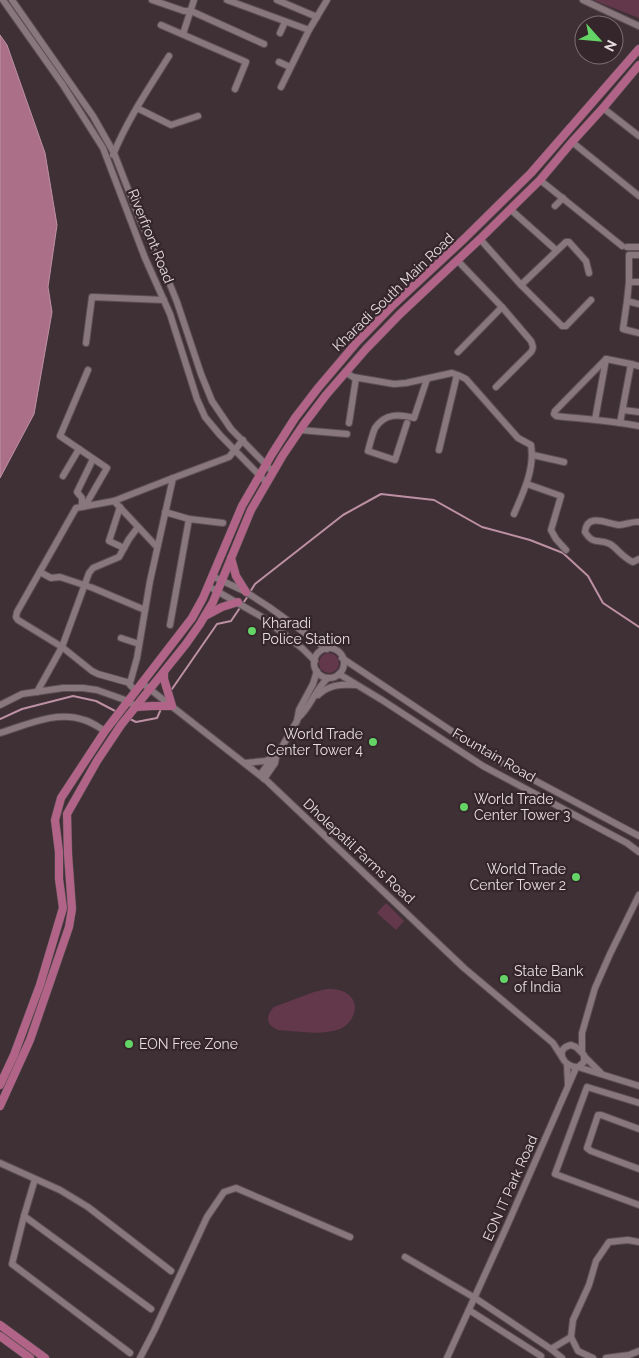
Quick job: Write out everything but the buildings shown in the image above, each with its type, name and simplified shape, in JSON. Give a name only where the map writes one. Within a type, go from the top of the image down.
[{"type":"main road","name":"Kharadi South Main Road","points":[[0,1085],[14,1055],[40,985],[63,908],[55,820],[61,798],[115,717],[192,618],[203,598],[242,506],[266,464],[295,418],[352,348],[392,306],[525,179],[639,49]]},
{"type":"main road","name":"Kharadi South Main Road","points":[[0,1106],[21,1062],[37,1021],[69,927],[72,909],[67,814],[96,761],[123,723],[186,644],[205,616],[252,510],[273,472],[300,430],[345,372],[381,332],[540,180],[637,70]]},
{"type":"main road","points":[[231,558],[236,576],[249,594]]},
{"type":"main road","points":[[205,616],[222,607],[239,603]]},
{"type":"main road","points":[[134,710],[152,706],[172,706],[164,679],[164,672]]},
{"type":"main road","points":[[115,717],[123,723]]},
{"type":"main road","points":[[28,1018],[37,1021]]},
{"type":"main road","points":[[0,1324],[45,1358]]},
{"type":"main road","points":[[0,1336],[30,1358]]},
{"type":"street","name":"Riverfront Road","points":[[3,0],[104,148],[118,190],[170,314],[197,399],[205,417],[220,435],[267,482]]},
{"type":"street","name":"Riverfront Road","points":[[12,0],[93,116],[114,153],[140,220],[177,302],[200,374],[212,401],[231,429],[273,472]]},
{"type":"street","points":[[152,0],[184,11],[191,11],[264,44]]},
{"type":"street","points":[[183,34],[194,0]]},
{"type":"street","points":[[227,0],[309,30]]},
{"type":"street","points":[[277,0],[317,17]]},
{"type":"street","points":[[281,87],[309,30],[327,0]]},
{"type":"street","points":[[583,0],[639,26]]},
{"type":"street","points":[[280,33],[284,22]]},
{"type":"street","points":[[161,25],[246,62],[235,90]]},
{"type":"street","points":[[110,164],[123,133],[169,56]]},
{"type":"street","points":[[279,62],[290,67]]},
{"type":"street","points":[[137,108],[171,125],[198,116]]},
{"type":"street","points":[[603,108],[639,136]]},
{"type":"street","points":[[572,142],[639,196]]},
{"type":"street","points":[[540,180],[625,247],[639,247]]},
{"type":"street","points":[[554,206],[563,198]]},
{"type":"street","points":[[510,209],[556,250]]},
{"type":"street","points":[[480,239],[562,326],[566,326],[591,300]]},
{"type":"street","points":[[521,284],[564,242],[569,242],[586,261],[589,273]]},
{"type":"street","points":[[639,255],[629,255],[629,282],[623,329],[639,333]]},
{"type":"street","points":[[457,260],[502,307],[531,341],[533,346],[533,350],[496,387]]},
{"type":"street","points":[[629,282],[639,282]]},
{"type":"street","points":[[86,343],[92,297],[164,300]]},
{"type":"street","points":[[627,301],[639,304]]},
{"type":"street","points":[[458,352],[502,307]]},
{"type":"street","points":[[606,360],[639,366]]},
{"type":"street","points":[[606,360],[554,414],[556,416],[639,426]]},
{"type":"street","points":[[595,420],[606,360]]},
{"type":"street","points":[[620,423],[631,364]]},
{"type":"street","points":[[84,507],[107,468],[60,436],[88,370]]},
{"type":"street","points":[[345,372],[356,378],[394,384],[452,373],[466,379],[518,438],[531,445],[532,455],[527,484],[514,514]]},
{"type":"street","points":[[439,450],[457,375]]},
{"type":"street","points":[[349,423],[356,378]]},
{"type":"street","points":[[407,424],[395,460],[368,451],[375,428],[389,416],[397,414],[414,418],[427,379]]},
{"type":"street","points":[[623,410],[639,412]]},
{"type":"street","points":[[300,430],[347,434]]},
{"type":"street","points":[[130,683],[92,671],[62,647],[18,620],[16,617],[17,612],[76,508],[114,501],[229,457],[243,440]]},
{"type":"street","points":[[63,476],[78,449]]},
{"type":"street","points":[[532,455],[564,462]]},
{"type":"street","points":[[84,507],[82,498],[76,492],[93,459]]},
{"type":"street","points":[[136,691],[130,683],[173,478]]},
{"type":"street","points":[[527,484],[561,496],[551,530],[566,550]]},
{"type":"street","points":[[114,501],[157,547]]},
{"type":"street","points":[[120,507],[109,541],[124,548]]},
{"type":"street","points":[[165,512],[189,519],[223,523]]},
{"type":"street","points":[[170,625],[189,519]]},
{"type":"street","points":[[639,522],[620,525],[598,520],[590,521],[586,526],[585,532],[592,540],[611,545],[627,560],[633,562],[639,559]]},
{"type":"street","points":[[37,692],[62,647],[89,573],[93,568],[119,557],[138,527]]},
{"type":"street","points":[[40,572],[50,578],[60,577],[84,585],[145,610]]},
{"type":"street","name":"Fountain Road","points":[[212,576],[249,594],[327,649],[337,651],[342,658],[489,756],[639,836]]},
{"type":"street","points":[[208,586],[262,618],[303,649],[315,662]]},
{"type":"street","points":[[122,638],[139,644]]},
{"type":"street","points":[[298,718],[299,710],[314,684],[317,671],[316,656],[327,649]]},
{"type":"street","points":[[317,671],[321,676],[334,677],[339,674],[343,666],[342,658]]},
{"type":"street","name":"Fountain Road","points":[[339,674],[483,766],[627,842],[639,852]]},
{"type":"street","points":[[262,777],[275,763],[274,758],[298,718],[306,711],[320,686],[328,678]]},
{"type":"street","name":"Dholepatil Farms Road","points":[[142,683],[262,777],[464,968],[553,1043],[562,1057]]},
{"type":"street","points":[[313,699],[320,692],[332,686],[358,685]]},
{"type":"street","points":[[0,705],[22,694],[63,688],[83,688],[96,690],[126,704],[134,710]]},
{"type":"street","points":[[0,733],[56,717],[70,716],[89,722],[105,731]]},
{"type":"street","points":[[245,763],[274,758]]},
{"type":"street","points":[[577,1068],[583,1064],[582,1032],[595,988],[639,896]]},
{"type":"street","points":[[582,1032],[562,1051],[562,1057],[567,1064],[639,1086]]},
{"type":"street","name":"Dholepatil Farms Road","points":[[553,1043],[569,1046]]},
{"type":"street","points":[[569,1046],[576,1047],[602,1074]]},
{"type":"street","points":[[567,1064],[569,1087]]},
{"type":"street","name":"EON IT Park Road","points":[[447,1358],[577,1068]]},
{"type":"street","points":[[639,1103],[587,1087],[555,1174],[639,1205]]},
{"type":"street","points":[[639,1129],[598,1115],[587,1148],[590,1151],[639,1168]]},
{"type":"street","points":[[0,1163],[60,1190],[88,1206],[171,1271]]},
{"type":"street","points":[[35,1179],[12,1264],[130,1353]]},
{"type":"street","points":[[140,1358],[207,1217],[224,1192],[236,1188],[350,1237]]},
{"type":"street","points":[[24,1216],[152,1309]]},
{"type":"street","points":[[593,1358],[578,1351],[572,1337],[572,1320],[589,1285],[596,1261],[609,1242],[628,1240],[639,1242]]},
{"type":"street","points":[[405,1257],[475,1298],[562,1358]]},
{"type":"street","points":[[469,1310],[522,1346],[541,1356]]},
{"type":"street","points":[[522,1346],[529,1334]]},
{"type":"street","points":[[551,1350],[572,1337]]},
{"type":"street","points":[[606,1358],[629,1355],[639,1351]]},
{"type":"shaded area","points":[[593,0],[639,0],[639,18]]},
{"type":"shaded area","points":[[0,35],[7,45],[45,153],[57,225],[48,287],[52,312],[34,414],[0,478]]},
{"type":"shaded area","points":[[329,653],[336,656],[339,663],[336,670],[329,673],[322,670],[319,663],[322,656]]},
{"type":"shaded area","points":[[386,903],[404,921],[396,930],[377,913]]},
{"type":"shaded area","points":[[327,989],[344,992],[354,1002],[355,1007],[352,1017],[340,1029],[317,1033],[301,1032],[278,1030],[269,1023],[268,1017],[274,1007]]},
{"type":"waterway","points":[[250,592],[255,584],[343,515],[381,494],[434,500],[482,527],[530,540],[563,553],[588,576],[603,603],[639,627]]},
{"type":"waterway","points":[[172,689],[217,624],[231,621],[248,596]]},
{"type":"waterway","points":[[0,719],[22,709],[73,696],[96,701],[117,712]]},
{"type":"waterway","points":[[130,719],[136,722],[157,718],[161,709]]},
{"type":"place","name":"Kharadi Police Station","points":[[252,631]]},
{"type":"place","name":"World Trade Center Tower 4","points":[[373,742]]},
{"type":"place","name":"World Trade Center Tower 3","points":[[464,807]]},
{"type":"place","name":"World Trade Center Tower 2","points":[[576,877]]},
{"type":"place","name":"State Bank of India","points":[[504,979]]},
{"type":"place","name":"EON Free Zone","points":[[129,1044]]}]
